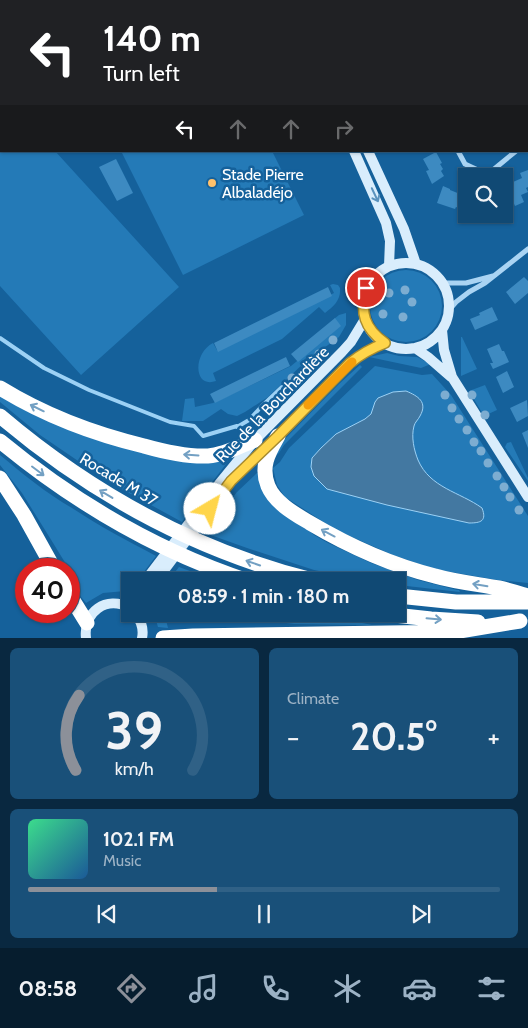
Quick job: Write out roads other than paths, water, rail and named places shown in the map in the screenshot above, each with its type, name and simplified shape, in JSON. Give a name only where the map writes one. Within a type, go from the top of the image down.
[{"type":"highway","points":[[0,388],[39,409],[87,430],[157,450],[187,455],[210,456],[255,440]]},
{"type":"highway","name":"Rocade M 37","points":[[0,416],[28,440],[66,468],[104,493],[145,516],[194,540],[282,572]]},
{"type":"highway","points":[[278,436],[267,455],[265,473],[268,485],[280,502],[305,520],[351,545],[406,568],[436,577],[500,588],[528,596]]},
{"type":"highway","points":[[0,441],[55,484],[115,522],[179,554],[223,572]]},
{"type":"highway","points":[[0,478],[24,514],[48,558]]},
{"type":"highway","points":[[406,597],[456,602],[528,602]]},
{"type":"highway","points":[[406,616],[454,620],[524,621]]},
{"type":"highway","points":[[80,620],[86,634]]},
{"type":"highway","points":[[163,638],[454,632],[524,621]]},
{"type":"main road","points":[[354,152],[386,223],[390,241],[389,266]]},
{"type":"main road","points":[[368,152],[404,229],[416,264]]},
{"type":"main road","points":[[407,262],[416,264],[426,267],[435,273],[443,283],[449,300],[447,320],[442,330],[430,341],[415,348],[404,349],[394,347],[376,337],[365,319],[363,301],[366,288],[373,278],[389,266],[407,262]]},
{"type":"main road","name":"Rue de la Bouchardière","points":[[157,572],[206,508],[236,462],[255,440],[342,352],[355,336],[365,319]]},
{"type":"main road","points":[[442,330],[444,350],[452,377],[528,496]]},
{"type":"main road","name":"Rue de la Bouchardière","points":[[206,508],[350,363],[374,347],[385,343]]},
{"type":"main road","points":[[415,348],[452,377]]},
{"type":"main road","points":[[86,634],[91,614],[108,604],[121,605]]},
{"type":"main road","points":[[141,622],[142,638]]},
{"type":"street","points":[[459,152],[465,164],[480,171],[493,170],[515,152]]},
{"type":"street","points":[[449,310],[456,302],[496,275],[528,249]]},
{"type":"street","points":[[443,283],[466,283],[496,275]]},
{"type":"waterway","points":[[0,338],[44,368],[89,390],[170,422],[194,426],[203,436],[237,426]]},
{"type":"waterway","points":[[237,427],[249,420],[282,387]]},
{"type":"place","name":"Stade Pierre Albaladéjo","points":[[212,183]]}]
